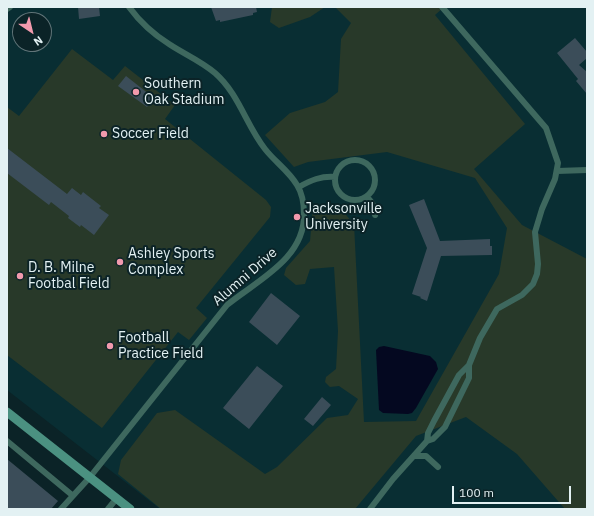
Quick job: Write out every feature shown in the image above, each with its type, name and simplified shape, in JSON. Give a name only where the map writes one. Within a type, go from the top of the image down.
[{"type":"main road","points":[[7,412],[130,509]]},
{"type":"street","points":[[7,10],[10,7]]},
{"type":"street","name":"Alumni Drive","points":[[61,509],[72,495],[90,477],[227,305],[238,295],[271,274],[294,248],[303,229],[304,208],[299,187],[292,176],[265,150],[234,96],[216,75],[195,59],[169,44],[148,29],[129,7]]},
{"type":"street","points":[[370,509],[393,479],[414,456],[428,441],[433,439],[445,427],[469,378],[469,365],[480,338],[497,309],[522,295],[533,284],[537,274],[538,264],[535,232],[542,209],[556,178],[558,163],[546,128],[442,7]]},
{"type":"street","points":[[360,160],[371,167],[376,180],[371,192],[366,197],[354,200],[347,198],[338,190],[336,177],[338,170],[347,161],[360,160]]},
{"type":"street","points":[[557,171],[587,170]]},
{"type":"street","points":[[299,187],[316,178],[326,176],[336,177]]},
{"type":"street","points":[[366,197],[370,199],[373,204],[375,215]]},
{"type":"street","points":[[428,441],[428,433],[434,421],[459,375],[469,365]]},
{"type":"street","points":[[7,441],[72,495]]},
{"type":"street","points":[[414,456],[426,456],[438,467]]},
{"type":"street","points":[[108,509],[117,498]]},
{"type":"shaded area","name":"Jacksonville University","points":[[7,7],[587,7],[587,509],[160,509],[7,390]]},
{"type":"shaded area","points":[[384,346],[430,356],[436,362],[438,369],[412,413],[383,413],[379,410],[376,350],[379,347]]},
{"type":"green space","points":[[272,7],[325,7],[310,17],[279,28],[270,22]]},
{"type":"green space","points":[[335,7],[444,7],[435,15],[525,124],[474,169],[522,225],[587,259],[587,509],[565,509],[517,454],[466,417],[416,436],[355,509],[161,509],[118,474],[121,460],[157,413],[175,410],[265,474],[277,467],[327,418],[348,415],[358,399],[339,386],[330,387],[325,382],[326,377],[336,369],[338,331],[334,267],[310,269],[305,284],[296,285],[284,275],[286,268],[310,241],[313,206],[339,207],[354,224],[364,422],[416,421],[499,274],[507,228],[475,178],[387,152],[308,162],[294,167],[265,135],[290,113],[325,102],[338,92],[341,39],[351,23]]},
{"type":"green space","name":"Ashley Sports Complex","points":[[72,49],[113,80],[125,66],[175,105],[165,119],[266,200],[271,207],[270,217],[196,308],[207,318],[189,340],[178,332],[102,428],[7,355],[7,107],[19,116]]},
{"type":"building","points":[[78,7],[99,7],[100,16],[79,19]]},
{"type":"building","points":[[211,7],[256,7],[257,12],[253,13],[253,15],[220,22],[220,20],[216,21]]},
{"type":"building","points":[[575,38],[587,52],[587,58],[579,65],[587,72],[587,94],[576,81],[578,79],[557,53]]},
{"type":"building","name":"Southern Oak Stadium","points":[[126,76],[154,98],[147,107],[118,86]]},
{"type":"building","points":[[7,148],[67,194],[72,188],[81,195],[83,192],[101,206],[99,208],[109,215],[94,235],[81,225],[80,227],[68,218],[69,216],[51,202],[49,205],[7,173]]},
{"type":"building","points":[[424,199],[440,241],[490,239],[490,246],[492,246],[492,255],[441,256],[427,301],[412,294],[427,248],[409,205]]},
{"type":"building","points":[[271,293],[300,316],[277,345],[249,322]]},
{"type":"building","points":[[257,366],[283,386],[249,429],[223,408]]},
{"type":"building","points":[[322,397],[331,405],[313,426],[304,419]]},
{"type":"building","points":[[7,459],[58,501],[51,509],[7,509]]},
{"type":"place","name":"Southern Oak Stadium","points":[[136,92]]},
{"type":"place","name":"Soccer Field","points":[[104,134]]},
{"type":"place","name":"Jacksonville University","points":[[297,217]]},
{"type":"place","name":"Ashley Sports Complex","points":[[120,262]]},
{"type":"place","name":"D. B. Milne Footbal Field","points":[[20,276]]},
{"type":"place","name":"Football Practice Field","points":[[110,346]]}]
